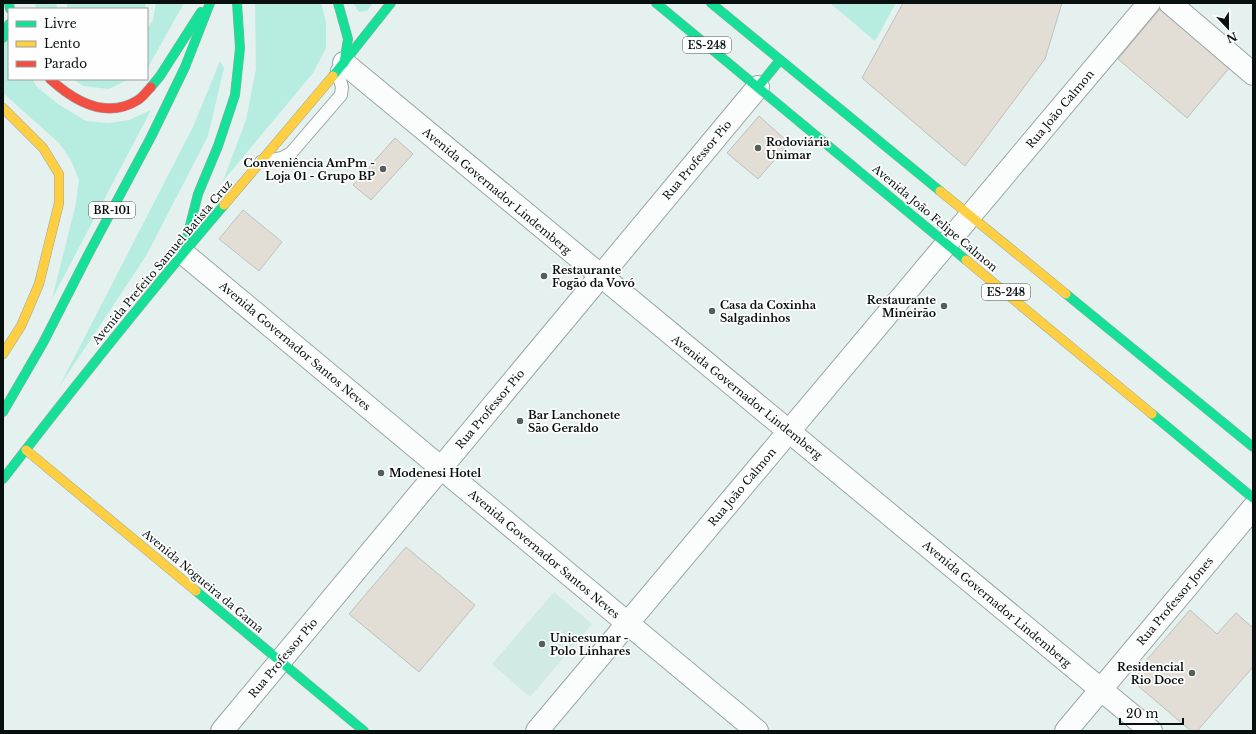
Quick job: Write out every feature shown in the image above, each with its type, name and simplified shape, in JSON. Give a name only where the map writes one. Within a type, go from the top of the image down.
[{"type":"main road","points":[[51,80],[64,92],[86,105],[107,109],[122,107],[139,100],[160,76],[207,3]]},
{"type":"main road","name":"BR-101","points":[[3,412],[43,343],[151,137],[185,66],[210,3]]},
{"type":"main road","points":[[183,253],[198,194],[218,146],[235,95],[240,48],[237,3]]},
{"type":"main road","points":[[338,3],[348,39],[341,66]]},
{"type":"main road","name":"Avenida Prefeito Samuel Batista Cruz","points":[[3,478],[183,253],[341,66],[391,3]]},
{"type":"main road","name":"Avenida João Felipe Calmon","points":[[656,3],[1253,498]]},
{"type":"main road","name":"ES-248","points":[[710,3],[1253,446]]},
{"type":"main road","points":[[342,14],[352,23]]},
{"type":"main road","points":[[363,25],[381,16]]},
{"type":"main road","points":[[3,38],[6,35],[8,28]]},
{"type":"main road","points":[[758,87],[780,60]]},
{"type":"main road","points":[[3,108],[43,148],[59,174],[59,203],[39,284],[21,326],[3,354]]},
{"type":"main road","name":"Avenida Nogueira da Gama","points":[[26,450],[364,731]]},
{"type":"street","name":"Rua João Calmon","points":[[537,731],[1149,3]]},
{"type":"street","points":[[1170,3],[1253,74]]},
{"type":"street","name":"Avenida Governador Lindemberg","points":[[341,66],[600,276],[1151,731]]},
{"type":"street","name":"Rua Professor Pio","points":[[222,731],[758,87]]},
{"type":"street","name":"Avenida Governador Santos Neves","points":[[183,253],[757,731]]},
{"type":"street","name":"Rua Professor Jones","points":[[1066,731],[1253,508]]},
{"type":"lane","points":[[261,162],[282,158],[291,153],[341,95],[341,66]]},
{"type":"shaded area","name":"Unicesumar - Polo Linhares","points":[[554,592],[592,624],[530,697],[492,664]]},
{"type":"green space","points":[[35,3],[56,3],[58,8],[36,8]]},
{"type":"green space","points":[[67,3],[146,3],[145,8],[67,8]]},
{"type":"green space","points":[[156,3],[184,3],[148,67],[148,28],[153,20]]},
{"type":"green space","points":[[255,3],[321,3],[326,22],[326,48],[313,73],[223,181],[246,120],[256,69]]},
{"type":"green space","points":[[353,3],[373,3],[367,11],[359,12]]},
{"type":"green space","points":[[830,3],[896,3],[875,41]]},
{"type":"green space","points":[[8,36],[8,80],[33,80],[37,87],[58,104],[86,121],[108,123],[129,120],[151,110],[52,299],[76,203],[79,180],[71,160],[59,143],[3,93],[3,44]]},
{"type":"green space","points":[[220,61],[224,68],[208,136],[146,256],[59,387],[193,127]]},
{"type":"green space","points":[[74,80],[127,80],[109,89],[83,86]]},
{"type":"building","points":[[903,3],[1062,3],[1045,59],[965,166],[862,78]]},
{"type":"building","points":[[1160,9],[1230,67],[1187,118],[1118,59]]},
{"type":"building","name":"Rodoviária Unimar","points":[[759,116],[789,143],[758,179],[727,153]]},
{"type":"building","name":"Conveniência AmPm - Loja 01 - Grupo BP","points":[[395,138],[413,154],[371,200],[353,185]]},
{"type":"building","points":[[243,210],[282,242],[259,271],[219,239]]},
{"type":"building","points":[[406,547],[475,605],[419,672],[349,614]]},
{"type":"building","name":"Residencial Rio Doce","points":[[1190,610],[1217,634],[1236,613],[1253,628],[1253,667],[1197,731],[1191,731],[1130,679]]},
{"type":"traffic: fast","points":[[9,3],[10,8]]},
{"type":"traffic: fast","points":[[3,412],[43,343],[151,137],[185,67],[210,3]]},
{"type":"traffic: fast","points":[[183,253],[198,194],[218,146],[235,95],[240,48],[237,3]]},
{"type":"traffic: fast","points":[[338,3],[348,39],[344,63]]},
{"type":"traffic: fast","points":[[333,76],[391,3]]},
{"type":"traffic: fast","points":[[656,3],[966,260]]},
{"type":"traffic: fast","points":[[711,3],[940,191]]},
{"type":"traffic: fast","points":[[151,87],[160,76],[201,12]]},
{"type":"traffic: fast","points":[[3,38],[6,35],[8,28]]},
{"type":"traffic: fast","points":[[758,87],[780,60]]},
{"type":"traffic: fast","points":[[3,479],[112,340],[224,205]]},
{"type":"traffic: fast","points":[[1066,294],[1253,447]]},
{"type":"traffic: fast","points":[[1152,414],[1253,498]]},
{"type":"traffic: fast","points":[[196,591],[364,731]]},
{"type":"traffic: slow","points":[[224,205],[333,76]]},
{"type":"traffic: slow","points":[[3,108],[43,148],[59,174],[59,203],[39,284],[21,326],[3,354]]},
{"type":"traffic: slow","points":[[940,191],[1066,294]]},
{"type":"traffic: slow","points":[[966,260],[1152,414]]},
{"type":"traffic: slow","points":[[26,450],[196,591]]},
{"type":"traffic: jam","points":[[51,80],[80,101],[102,108],[126,106],[140,99],[151,87]]},
{"type":"place","name":"Rodoviária Unimar","points":[[758,148]]},
{"type":"place","name":"Conveniência AmPm - Loja 01 - Grupo BP","points":[[383,169]]},
{"type":"place","name":"Restaurante Fogão da Vovó","points":[[544,276]]},
{"type":"place","name":"Restaurante Mineirão","points":[[944,306]]},
{"type":"place","name":"Casa da Coxinha Salgadinhos","points":[[712,311]]},
{"type":"place","name":"Bar Lanchonete São Geraldo","points":[[520,421]]},
{"type":"place","name":"Modenesi Hotel","points":[[381,473]]},
{"type":"place","name":"Unicesumar - Polo Linhares","points":[[542,644]]},
{"type":"place","name":"Residencial Rio Doce","points":[[1192,673]]}]
